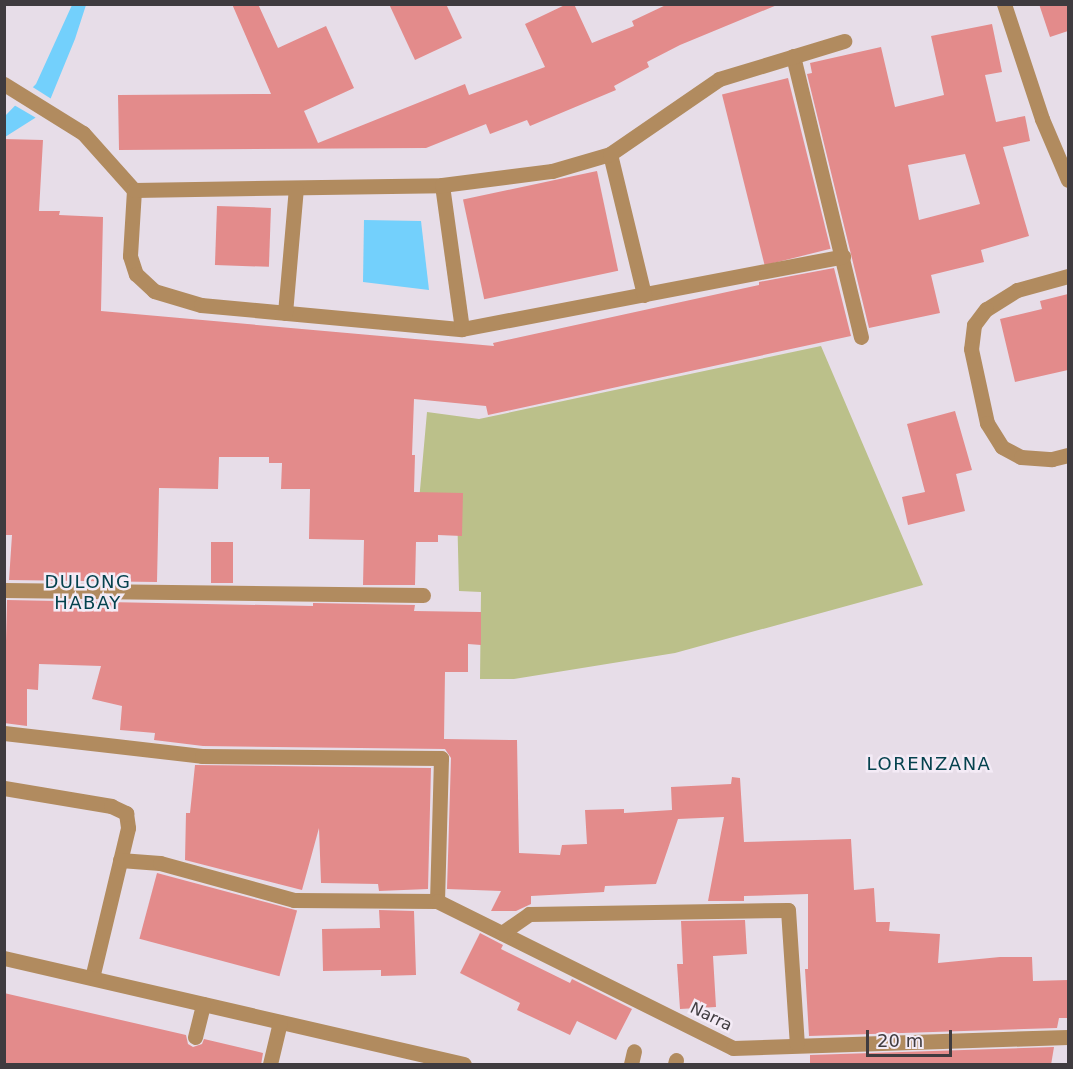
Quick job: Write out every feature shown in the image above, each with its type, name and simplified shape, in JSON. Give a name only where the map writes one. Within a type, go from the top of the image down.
[{"type":"street","points":[[1004,4],[1042,119],[1068,180]]},
{"type":"street","points":[[134,190],[442,185],[552,171],[610,154],[719,79],[844,41]]},
{"type":"street","points":[[793,56],[861,337]]},
{"type":"street","points":[[10,87],[83,133],[134,190],[130,256],[136,274],[154,291],[201,305],[462,329],[843,256]]},
{"type":"street","points":[[610,154],[644,295]]},
{"type":"street","points":[[442,185],[462,329]]},
{"type":"street","points":[[285,313],[296,188]]},
{"type":"street","points":[[1068,276],[1017,290],[986,309],[974,325],[971,349],[987,423],[1002,447],[1021,457],[1052,459],[1068,455]]},
{"type":"street","points":[[4,590],[423,595]]},
{"type":"street","points":[[4,733],[202,756],[441,758],[437,901],[294,900],[160,863],[120,860]]},
{"type":"street","points":[[4,788],[120,808],[129,820],[92,978]]},
{"type":"street","name":"Narra","points":[[437,901],[733,1048],[796,1044],[1068,1038]]},
{"type":"street","points":[[501,933],[529,914],[788,910],[796,1044]]},
{"type":"street","points":[[4,958],[464,1065]]},
{"type":"street","points":[[195,1037],[203,1004]]},
{"type":"street","points":[[270,1065],[280,1022]]},
{"type":"green space","points":[[821,346],[923,585],[675,653],[514,679],[480,679],[481,592],[459,591],[457,507],[419,501],[427,412],[479,419]]},
{"type":"water","points":[[72,5],[86,5],[50,100],[35,118],[5,137],[4,117],[36,84]]},
{"type":"water","points":[[364,220],[421,221],[429,290],[363,282]]},
{"type":"pier","points":[[31,86],[53,100],[38,119],[14,105]]},
{"type":"building","points":[[232,4],[258,4],[278,48],[326,26],[354,88],[304,111],[318,143],[465,84],[469,95],[545,67],[525,24],[567,4],[574,4],[592,43],[634,26],[632,21],[668,4],[777,5],[680,45],[647,62],[649,67],[614,86],[616,90],[530,126],[527,120],[490,134],[486,124],[426,148],[119,150],[118,95],[271,94]]},
{"type":"building","points":[[389,4],[446,4],[462,38],[415,60]]},
{"type":"building","points":[[1039,4],[1068,4],[1068,31],[1050,37]]},
{"type":"building","points":[[992,24],[1002,72],[985,75],[996,122],[1025,116],[1030,141],[1003,147],[1029,236],[981,250],[984,262],[931,275],[940,313],[869,328],[807,74],[812,73],[810,63],[881,47],[895,107],[944,95],[931,36]],"holes":[[[965,154],[980,204],[919,220],[908,165]]]},
{"type":"building","points":[[788,78],[831,249],[765,265],[722,94]]},
{"type":"building","points":[[4,139],[43,140],[39,211],[60,211],[59,215],[103,217],[101,311],[494,346],[493,343],[759,285],[759,282],[834,268],[851,336],[488,415],[486,406],[414,399],[412,455],[415,455],[414,492],[463,493],[462,536],[438,535],[438,542],[416,542],[415,585],[363,585],[364,540],[309,539],[310,489],[281,489],[282,463],[269,463],[269,457],[219,457],[218,489],[159,488],[157,582],[9,580],[12,535],[4,535]]},
{"type":"building","points":[[597,171],[618,271],[484,299],[463,199]]},
{"type":"building","points":[[217,206],[271,208],[269,267],[215,265]]},
{"type":"building","points":[[1068,294],[1068,370],[1015,382],[1000,319],[1042,309],[1040,301]]},
{"type":"building","points":[[955,411],[972,470],[956,474],[965,511],[908,525],[902,497],[925,492],[907,424]]},
{"type":"building","points":[[211,542],[233,542],[233,583],[211,583]]},
{"type":"building","points":[[7,600],[313,606],[313,603],[415,605],[414,611],[481,612],[481,645],[468,644],[468,672],[445,672],[444,739],[517,740],[519,853],[560,855],[562,845],[587,844],[585,810],[624,809],[624,813],[672,810],[671,787],[731,784],[732,777],[740,778],[744,842],[851,839],[854,890],[874,888],[876,922],[890,922],[889,931],[940,934],[938,963],[1000,957],[1032,957],[1033,981],[1068,980],[1068,1018],[1059,1018],[1057,1028],[809,1036],[805,969],[808,969],[808,894],[744,896],[744,901],[708,901],[724,817],[678,819],[656,884],[605,886],[604,892],[531,896],[531,904],[516,911],[491,911],[501,891],[447,889],[451,758],[445,749],[203,746],[154,740],[155,733],[120,730],[122,706],[92,699],[101,666],[39,664],[38,690],[27,689],[27,726],[4,723]]},
{"type":"building","points":[[195,765],[431,768],[428,889],[379,891],[378,884],[321,883],[319,828],[302,890],[185,860],[186,813],[190,813]]},
{"type":"building","points":[[157,873],[297,911],[279,976],[139,939]]},
{"type":"building","points":[[379,910],[414,911],[416,975],[381,976],[381,970],[323,971],[322,929],[380,928]]},
{"type":"building","points":[[745,920],[747,954],[713,956],[716,1007],[680,1009],[677,964],[683,964],[681,921]]},
{"type":"building","points":[[480,933],[503,945],[501,949],[570,983],[572,979],[632,1009],[616,1040],[577,1021],[570,1035],[517,1010],[520,1003],[460,973]]},
{"type":"building","points":[[4,993],[186,1035],[188,1044],[193,1047],[202,1044],[204,1039],[263,1053],[261,1065],[4,1065]]},
{"type":"building","points":[[1054,1047],[1051,1065],[810,1065],[810,1055]]},
{"type":"district","name":"DULONG HABAY","points":[[88,593]]},
{"type":"district","name":"LORENZANA","points":[[929,764]]}]
